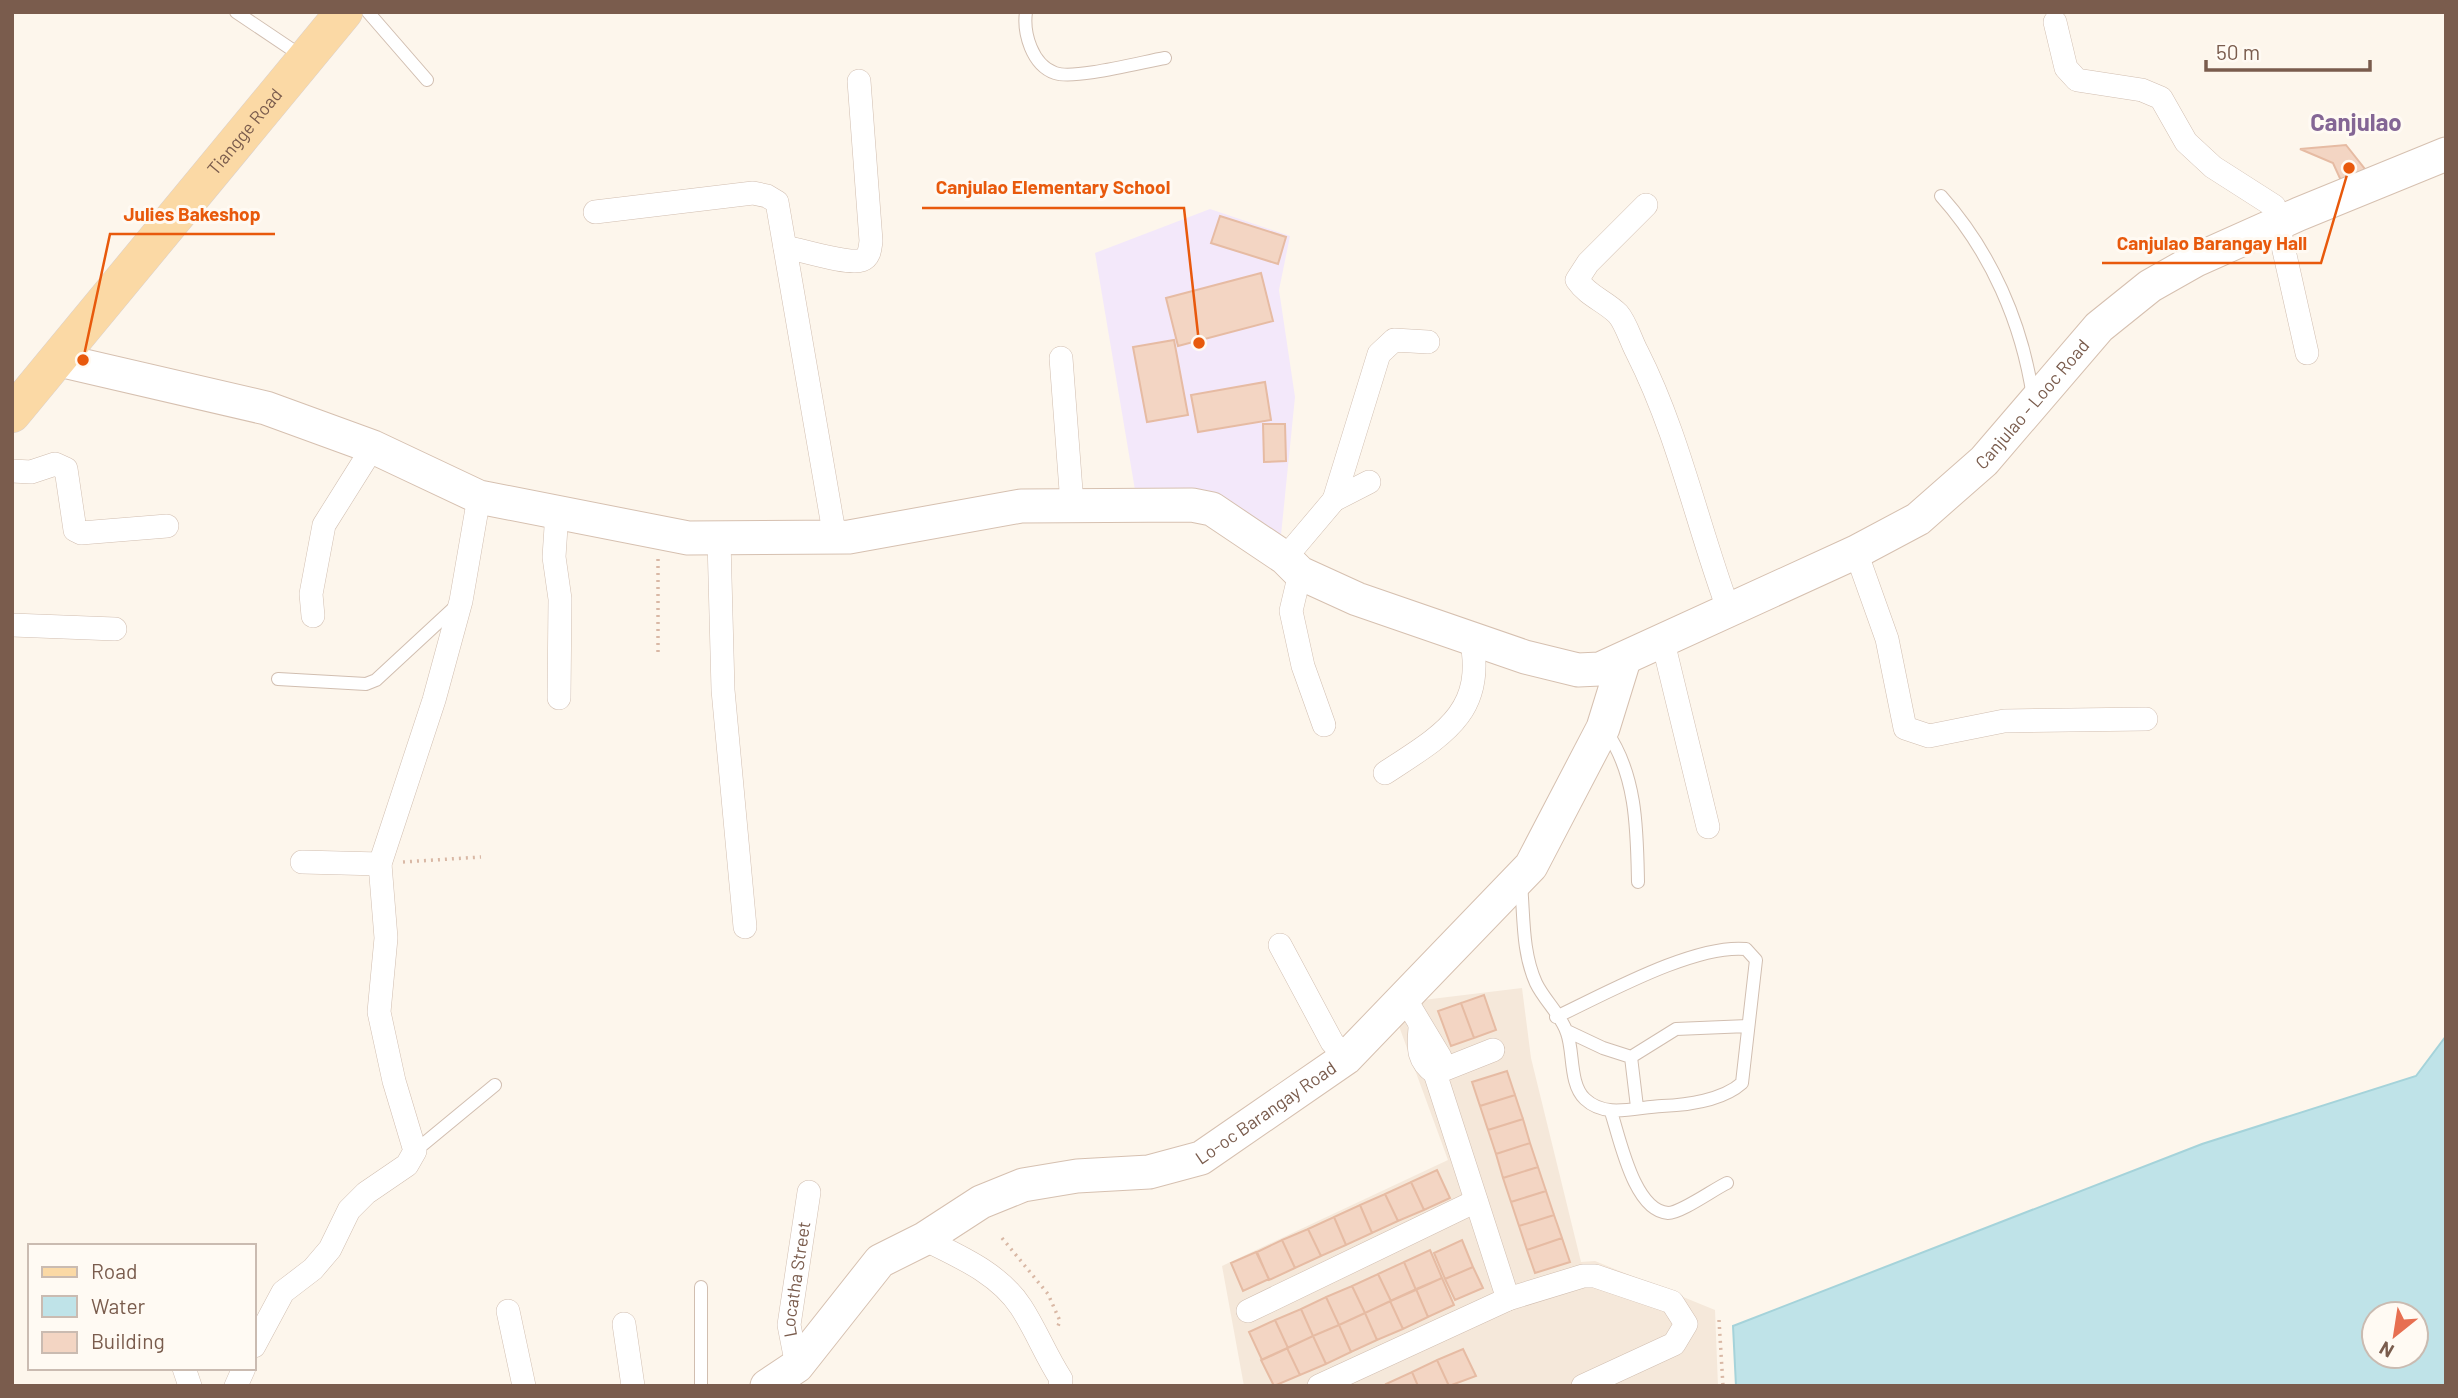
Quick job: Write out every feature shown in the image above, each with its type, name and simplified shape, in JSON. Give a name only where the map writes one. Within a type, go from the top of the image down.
[{"type":"main road","name":"Tiangge Road","points":[[17,403],[59,360],[344,12]]},
{"type":"street","points":[[2055,22],[2066,68],[2077,80],[2142,90],[2161,98],[2186,142],[2213,167],[2274,205],[2307,353]]},
{"type":"street","points":[[785,247],[851,261],[863,260],[869,254],[871,241],[859,80]]},
{"type":"street","name":"Canjulao - Looc Road","points":[[59,360],[267,408],[373,447],[479,497],[658,532],[719,540],[835,538],[1021,506],[1192,505],[1212,509],[1293,566],[1357,599],[1471,638],[1578,670],[1600,669],[1856,552],[1918,519],[1984,461],[2099,327],[2150,286],[2196,260],[2446,154]]},
{"type":"street","points":[[595,212],[760,194],[777,202],[835,538]]},
{"type":"street","points":[[1646,205],[1588,263],[1577,280],[1586,292],[1618,314],[1650,378],[1687,472],[1711,562],[1729,611]]},
{"type":"street","points":[[1324,725],[1303,666],[1293,622],[1293,566],[1334,500],[1379,354],[1394,340],[1428,342]]},
{"type":"street","points":[[1061,358],[1072,504]]},
{"type":"street","points":[[313,616],[311,594],[324,525],[373,447]]},
{"type":"street","points":[[12,471],[31,472],[55,464],[66,469],[75,530],[81,533],[167,526]]},
{"type":"street","points":[[1334,500],[1370,482]]},
{"type":"street","points":[[256,1342],[283,1292],[313,1269],[330,1250],[349,1210],[366,1194],[407,1165],[415,1152],[394,1081],[379,1012],[386,938],[380,864],[434,700],[461,601],[479,497]]},
{"type":"street","points":[[557,512],[554,557],[560,599],[559,698]]},
{"type":"street","points":[[719,540],[723,690],[745,927]]},
{"type":"street","points":[[1856,552],[1887,639],[1902,723],[1911,731],[1929,736],[2004,721],[2146,719]]},
{"type":"street","points":[[12,625],[115,629]]},
{"type":"street","points":[[1385,773],[1427,745],[1458,716],[1475,685],[1476,664],[1471,638]]},
{"type":"street","points":[[1663,642],[1708,827]]},
{"type":"street","name":"Lo-oc Barangay Road","points":[[767,1386],[797,1366],[880,1261],[924,1239],[981,1202],[1023,1185],[1077,1176],[1149,1172],[1201,1158],[1346,1058],[1531,866],[1603,728],[1624,660]]},
{"type":"street","points":[[302,863],[380,864]]},
{"type":"street","points":[[1280,945],[1332,1042],[1346,1058]]},
{"type":"street","points":[[1404,997],[1420,1028],[1418,1047],[1422,1064],[1435,1073],[1508,1299]]},
{"type":"street","points":[[1435,1073],[1493,1050]]},
{"type":"street","name":"Locatha Street","points":[[797,1366],[789,1325],[809,1192]]},
{"type":"street","points":[[1248,1311],[1476,1201]]},
{"type":"street","points":[[924,1239],[971,1263],[1003,1286],[1020,1304],[1063,1383]]},
{"type":"street","points":[[1319,1386],[1508,1299],[1583,1276],[1595,1276],[1672,1302],[1686,1324],[1674,1344],[1583,1386]]},
{"type":"street","points":[[508,1311],[524,1386]]},
{"type":"street","points":[[624,1324],[633,1386]]},
{"type":"street","points":[[236,1386],[243,1370]]},
{"type":"lane","points":[[236,12],[306,59]]},
{"type":"lane","points":[[368,12],[427,80]]},
{"type":"lane","points":[[1026,12],[1024,28],[1028,42],[1039,60],[1055,73],[1084,73],[1164,58]]},
{"type":"lane","points":[[1941,196],[1967,226],[2010,309],[2022,340],[2034,401]]},
{"type":"lane","points":[[278,679],[366,684],[376,680],[461,601]]},
{"type":"lane","points":[[1603,728],[1613,741],[1631,790],[1637,829],[1638,882]]},
{"type":"lane","points":[[1521,878],[1530,967],[1556,1017],[1567,1031],[1603,1048],[1631,1057],[1676,1029],[1748,1026]]},
{"type":"lane","points":[[1556,1017],[1654,971],[1729,947],[1746,949],[1756,960],[1746,1068],[1742,1083],[1734,1090],[1684,1105],[1637,1107],[1611,1112],[1586,1100],[1579,1090],[1567,1031]]},
{"type":"lane","points":[[1631,1057],[1637,1107]]},
{"type":"lane","points":[[415,1152],[495,1085]]},
{"type":"lane","points":[[1611,1112],[1636,1186],[1644,1200],[1651,1205],[1668,1213],[1681,1209],[1727,1183]]},
{"type":"lane","points":[[701,1287],[701,1386]]},
{"type":"path","points":[[658,532],[658,655]]},
{"type":"path","points":[[380,864],[481,857]]},
{"type":"path","points":[[1719,1320],[1723,1386]]},
{"type":"shaded area","points":[[1210,209],[1290,236],[1279,290],[1295,397],[1281,535],[1208,496],[1135,490],[1095,253]]},
{"type":"shaded area","points":[[1522,988],[1531,1058],[1581,1262],[1595,1261],[1715,1310],[1718,1386],[1244,1386],[1222,1266],[1448,1160],[1396,1018],[1423,1000]]},
{"type":"water","points":[[2446,1036],[2446,1386],[1736,1386],[1733,1326],[2202,1144],[2416,1076]]},
{"type":"building","points":[[2346,145],[2368,173],[2343,185],[2333,163],[2300,149]]},
{"type":"building","points":[[1220,216],[1286,237],[1278,264],[1211,243]]},
{"type":"building","points":[[1261,273],[1273,321],[1178,346],[1166,298]]},
{"type":"building","points":[[1174,340],[1188,415],[1147,422],[1133,347]]},
{"type":"building","points":[[1265,382],[1271,420],[1198,432],[1191,395]]},
{"type":"building","points":[[1263,424],[1285,424],[1286,461],[1264,462]]},
{"type":"building","points":[[1484,995],[1496,1030],[1474,1038],[1461,1003]]},
{"type":"building","points":[[1461,1003],[1474,1038],[1451,1046],[1438,1011]]},
{"type":"building","points":[[1507,1071],[1515,1095],[1480,1106],[1472,1082]]},
{"type":"building","points":[[1515,1095],[1523,1119],[1488,1130],[1480,1106]]},
{"type":"building","points":[[1523,1119],[1530,1143],[1496,1154],[1488,1130]]},
{"type":"building","points":[[1530,1143],[1538,1167],[1503,1178],[1496,1154]]},
{"type":"building","points":[[1538,1167],[1546,1191],[1511,1202],[1503,1178]]},
{"type":"building","points":[[1437,1170],[1450,1198],[1424,1210],[1411,1182]]},
{"type":"building","points":[[1411,1182],[1424,1210],[1398,1221],[1385,1194]]},
{"type":"building","points":[[1546,1191],[1554,1215],[1519,1226],[1511,1202]]},
{"type":"building","points":[[1385,1194],[1398,1221],[1372,1233],[1360,1205]]},
{"type":"building","points":[[1360,1205],[1372,1233],[1346,1245],[1334,1217]]},
{"type":"building","points":[[1554,1215],[1562,1238],[1527,1250],[1519,1226]]},
{"type":"building","points":[[1334,1217],[1346,1245],[1321,1256],[1308,1229]]},
{"type":"building","points":[[1308,1229],[1321,1256],[1295,1268],[1282,1240]]},
{"type":"building","points":[[1562,1238],[1570,1262],[1535,1273],[1527,1250]]},
{"type":"building","points":[[1282,1240],[1295,1268],[1269,1280],[1257,1252]]},
{"type":"building","points":[[1462,1240],[1473,1267],[1445,1279],[1434,1253]]},
{"type":"building","points":[[1430,1250],[1442,1278],[1416,1290],[1404,1262]]},
{"type":"building","points":[[1256,1252],[1269,1279],[1243,1291],[1231,1263]]},
{"type":"building","points":[[1404,1262],[1416,1290],[1391,1301],[1378,1274]]},
{"type":"building","points":[[1473,1267],[1483,1288],[1455,1300],[1445,1279]]},
{"type":"building","points":[[1378,1274],[1391,1301],[1365,1313],[1352,1286]]},
{"type":"building","points":[[1442,1278],[1454,1305],[1428,1317],[1416,1289]]},
{"type":"building","points":[[1352,1286],[1365,1313],[1339,1325],[1326,1297]]},
{"type":"building","points":[[1416,1289],[1428,1317],[1403,1329],[1390,1301]]},
{"type":"building","points":[[1326,1297],[1339,1325],[1313,1336],[1301,1309]]},
{"type":"building","points":[[1390,1301],[1403,1329],[1377,1340],[1365,1313]]},
{"type":"building","points":[[1301,1309],[1313,1336],[1288,1348],[1275,1320]]},
{"type":"building","points":[[1365,1313],[1377,1340],[1351,1352],[1339,1325]]},
{"type":"building","points":[[1275,1320],[1288,1348],[1262,1360],[1249,1332]]},
{"type":"building","points":[[1339,1325],[1351,1352],[1326,1364],[1313,1336]]},
{"type":"building","points":[[1313,1336],[1326,1364],[1300,1375],[1287,1348]]},
{"type":"building","points":[[1287,1348],[1300,1375],[1274,1386],[1261,1360]]},
{"type":"building","points":[[1463,1349],[1476,1376],[1449,1386],[1437,1360]]},
{"type":"building","points":[[1437,1360],[1449,1386],[1418,1386],[1412,1372]]},
{"type":"building","points":[[1412,1372],[1418,1386],[1387,1386],[1386,1384]]},
{"type":"place","name":"Canjulao Barangay Hall","points":[[2349,168]]},
{"type":"place","name":"Canjulao Elementary School","points":[[1199,343]]},
{"type":"place","name":"Julies Bakeshop","points":[[83,360]]},
{"type":"district","name":"Canjulao","points":[[2356,123]]}]
